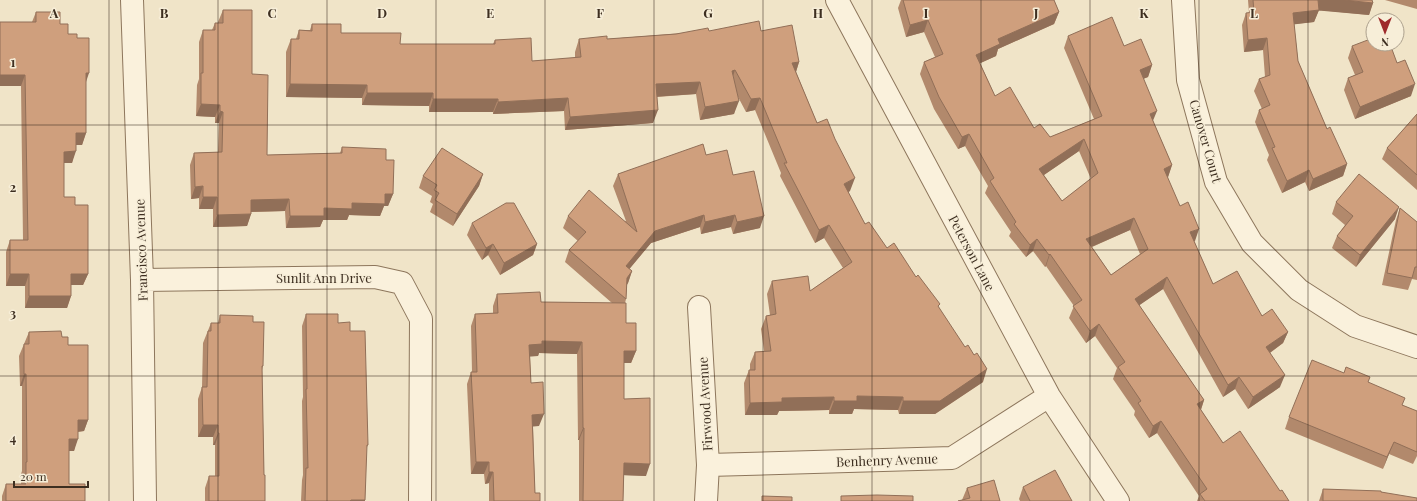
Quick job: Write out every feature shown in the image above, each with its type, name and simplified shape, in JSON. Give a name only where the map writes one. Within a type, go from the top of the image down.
[{"type":"street","name":"Francisco Avenue","points":[[132,0],[142,280],[145,501]]},
{"type":"street","name":"Peterson Lane","points":[[837,0],[1049,396],[1118,501]]},
{"type":"street","name":"Canover Court","points":[[1183,0],[1188,80],[1216,182],[1252,243],[1299,290],[1355,326],[1417,347]]},
{"type":"street","name":"Sunlit Ann Drive","points":[[142,280],[375,277],[402,283],[421,319],[420,501]]},
{"type":"street","name":"Firwood Avenue","points":[[700,307],[708,465],[706,501]]},
{"type":"street","name":"Benhenry Avenue","points":[[708,465],[952,458],[1049,396]]},
{"type":"building","points":[[903,0],[1054,0],[1059,12],[998,39],[1000,44],[976,55],[995,96],[1010,87],[1034,128],[1040,124],[1050,137],[1102,116],[1068,36],[1112,17],[1124,46],[1141,39],[1152,65],[1140,70],[1157,111],[1150,114],[1172,165],[1164,169],[1180,206],[1188,202],[1199,229],[1190,232],[1213,284],[1237,271],[1262,316],[1272,309],[1288,332],[1266,347],[1285,375],[1253,397],[1239,377],[1228,385],[1167,277],[1135,299],[1204,400],[1197,404],[1223,443],[1240,431],[1280,491],[1282,490],[1289,501],[1205,501],[1200,494],[1207,489],[1161,421],[1153,426],[1138,403],[1141,401],[1118,367],[1125,362],[1099,324],[1090,331],[1073,306],[1082,300],[1050,254],[1049,255],[1037,239],[1030,245],[1014,224],[1016,222],[990,181],[994,178],[969,134],[962,137],[939,97],[924,62],[943,54],[928,20],[910,25]],"holes":[[[1084,139],[1098,173],[1062,201],[1039,169]],[[1134,218],[1148,249],[1111,275],[1086,239]]]},
{"type":"building","points":[[1253,0],[1318,0],[1319,10],[1293,13],[1298,61],[1327,129],[1330,127],[1347,164],[1313,179],[1309,170],[1287,181],[1272,148],[1275,147],[1259,110],[1270,105],[1259,79],[1270,75],[1267,38],[1248,40],[1246,13],[1254,12]]},
{"type":"building","points":[[1344,0],[1372,0],[1373,3]]},
{"type":"building","points":[[223,10],[252,10],[252,74],[268,75],[267,155],[342,153],[342,147],[386,149],[386,160],[394,160],[393,194],[385,194],[385,204],[352,203],[352,209],[324,208],[324,216],[290,216],[289,199],[251,200],[251,214],[217,215],[217,197],[203,197],[203,186],[195,187],[194,153],[222,152],[223,112],[220,111],[220,105],[201,104],[201,73],[203,73],[203,30],[215,30],[215,23],[223,23]]},
{"type":"building","points":[[36,12],[60,12],[60,24],[68,24],[68,34],[77,34],[77,38],[89,38],[89,73],[86,73],[86,133],[76,133],[76,151],[64,152],[64,197],[75,197],[75,205],[88,205],[88,274],[71,274],[71,296],[29,296],[29,274],[10,274],[10,240],[28,240],[25,75],[0,75],[0,22],[36,22]]},
{"type":"building","points":[[759,21],[761,31],[792,25],[799,62],[792,63],[817,123],[827,119],[835,139],[855,178],[844,184],[865,224],[869,222],[887,248],[894,243],[916,277],[918,275],[940,304],[938,306],[965,347],[968,345],[974,355],[977,353],[987,369],[940,401],[903,401],[903,397],[857,396],[857,401],[834,401],[834,397],[782,398],[782,402],[750,403],[749,370],[755,370],[755,352],[771,351],[766,316],[776,314],[772,281],[808,276],[810,291],[852,262],[829,225],[819,230],[784,163],[787,163],[760,98],[751,99],[735,70],[732,71],[739,101],[705,107],[700,82],[656,84],[658,110],[570,117],[568,98],[498,102],[498,99],[433,99],[433,93],[367,93],[367,85],[290,84],[291,39],[299,39],[299,30],[312,31],[312,24],[341,24],[341,33],[401,33],[400,44],[495,44],[495,40],[531,38],[532,61],[581,57],[579,39],[607,36],[607,39],[676,34],[708,28],[709,31]]},
{"type":"building","points":[[1365,41],[1365,52],[1393,52],[1397,63],[1405,60],[1415,84],[1360,107],[1348,78],[1363,72],[1352,46]]},
{"type":"building","points":[[1417,114],[1417,175],[1387,148]]},
{"type":"building","points":[[703,144],[706,155],[727,150],[733,175],[754,171],[764,216],[737,222],[735,215],[705,222],[704,215],[655,231],[626,266],[632,271],[627,278],[626,299],[569,250],[586,232],[568,216],[589,190],[637,232],[618,174]]},
{"type":"building","points":[[442,148],[483,174],[457,214],[435,200],[439,193],[434,190],[437,185],[423,176]]},
{"type":"building","points":[[1359,174],[1399,207],[1360,255],[1337,236],[1353,216],[1336,202]]},
{"type":"building","points":[[506,203],[514,203],[537,244],[504,263],[493,244],[486,248],[472,223]]},
{"type":"building","points":[[1400,208],[1417,222],[1417,267],[1415,267],[1412,278],[1387,273]]},
{"type":"building","points":[[540,292],[541,302],[626,303],[626,323],[636,323],[636,351],[624,351],[624,399],[650,398],[650,464],[624,463],[623,501],[583,501],[584,428],[582,342],[542,341],[542,344],[529,345],[531,383],[543,382],[544,414],[532,415],[535,493],[540,493],[540,501],[494,501],[493,472],[489,472],[489,462],[476,462],[471,372],[477,372],[475,314],[498,313],[497,294]]},
{"type":"building","points":[[306,314],[338,314],[338,323],[350,322],[350,331],[365,331],[368,445],[365,500],[305,501],[306,468],[308,468]]},
{"type":"building","points":[[220,315],[253,316],[253,322],[264,322],[262,366],[265,501],[209,501],[209,476],[219,476],[219,433],[218,425],[203,425],[202,387],[207,387],[208,331],[211,331],[211,323],[220,323]]},
{"type":"building","points":[[61,331],[62,337],[68,337],[68,345],[88,345],[88,420],[78,420],[78,439],[69,439],[69,484],[85,484],[85,501],[6,501],[6,484],[26,484],[26,374],[24,374],[24,344],[29,344],[29,332]]},
{"type":"building","points":[[1312,360],[1344,373],[1346,367],[1370,377],[1368,382],[1405,398],[1402,405],[1417,411],[1417,452],[1394,442],[1387,457],[1289,417]]},
{"type":"building","points":[[1055,470],[1072,501],[1030,501],[1023,487]]},
{"type":"building","points":[[994,480],[1000,501],[958,501],[970,498],[967,488]]},
{"type":"building","points":[[1323,489],[1381,491],[1417,498],[1417,501],[1323,501]]},
{"type":"building","points":[[762,496],[792,497],[792,501],[762,501]]},
{"type":"building","points":[[841,496],[913,496],[913,501],[841,501]]}]
